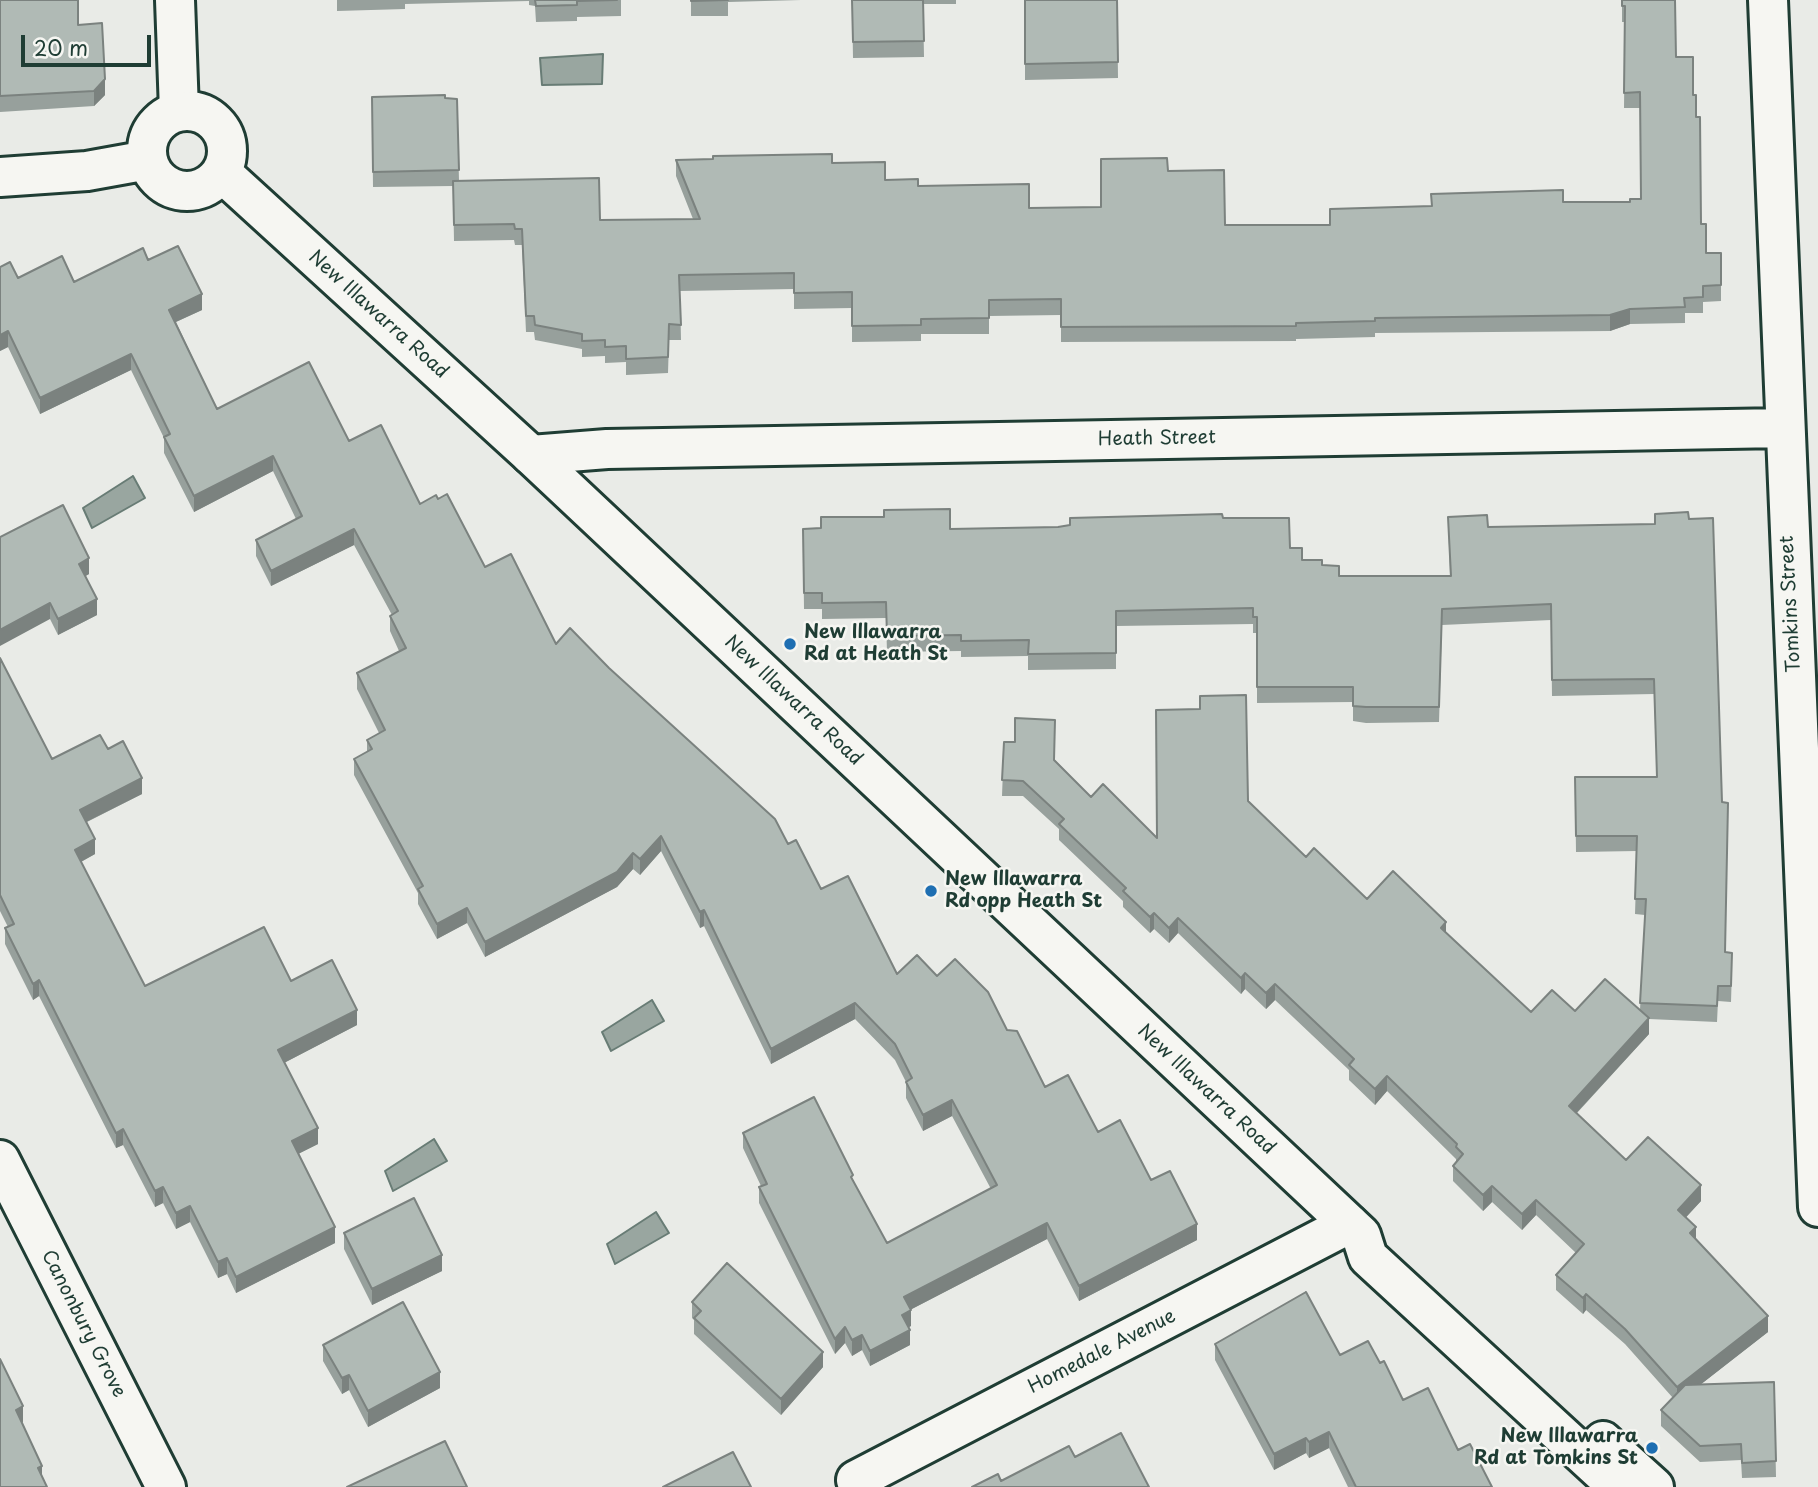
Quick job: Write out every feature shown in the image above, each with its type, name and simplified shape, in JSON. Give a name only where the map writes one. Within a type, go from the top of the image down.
[{"type":"street","points":[[175,0],[179,111]]},
{"type":"street","name":"Tomkins Street","points":[[1768,0],[1783,428],[1818,1207]]},
{"type":"street","points":[[179,111],[196,112],[209,117],[220,128],[226,141],[227,156],[220,172],[201,189],[183,191],[170,187],[155,175],[148,160],[148,143],[152,130],[166,117],[179,111]]},
{"type":"street","points":[[0,177],[87,171],[148,160]]},
{"type":"street","name":"New Illawarra Road","points":[[220,172],[531,454],[1355,1230],[1368,1257],[1618,1487]]},
{"type":"street","name":"Heath Street","points":[[531,454],[620,449],[1783,428]]},
{"type":"street","name":"Canonbury Grove","points":[[0,1160],[166,1487]]},
{"type":"street","name":"New Illawarra Road","points":[[1355,1230],[1382,1240],[1654,1487]]},
{"type":"street","name":"Homedale Avenue","points":[[856,1480],[1355,1230]]},
{"type":"shaded area","points":[[603,54],[602,84],[542,85],[540,58]]},
{"type":"shaded area","points":[[133,476],[145,498],[92,528],[83,508]]},
{"type":"shaded area","points":[[652,1000],[664,1021],[611,1051],[602,1032]]},
{"type":"shaded area","points":[[434,1139],[447,1161],[393,1191],[385,1171]]},
{"type":"shaded area","points":[[656,1212],[669,1233],[615,1264],[607,1244]]},
{"type":"building","points":[[0,0],[78,0],[78,25],[102,23],[105,79],[94,91],[0,96]]},
{"type":"building","points":[[535,0],[617,0],[536,6]]},
{"type":"building","points":[[852,0],[923,0],[924,41],[853,42]]},
{"type":"building","points":[[1025,0],[1117,0],[1118,62],[1025,64]]},
{"type":"building","points":[[1622,0],[1675,0],[1676,57],[1693,57],[1693,95],[1696,95],[1696,117],[1700,117],[1701,224],[1706,224],[1706,253],[1721,253],[1721,285],[1703,286],[1703,297],[1684,298],[1685,307],[1630,309],[1610,315],[1375,318],[1375,321],[1296,323],[1296,326],[1061,327],[1061,299],[989,300],[989,318],[921,319],[921,325],[852,326],[852,292],[794,293],[794,273],[679,275],[681,325],[669,324],[668,357],[626,359],[626,346],[605,347],[605,340],[582,341],[582,334],[535,325],[534,316],[526,316],[522,229],[515,229],[514,224],[454,225],[453,181],[599,178],[600,220],[700,219],[676,160],[713,159],[713,156],[832,154],[832,163],[885,162],[885,180],[918,179],[918,186],[1029,184],[1029,208],[1101,207],[1101,159],[1167,158],[1168,171],[1224,170],[1225,225],[1330,225],[1330,209],[1432,206],[1431,194],[1563,190],[1563,202],[1630,202],[1630,199],[1641,199],[1640,92],[1624,93],[1625,6],[1622,6]]},
{"type":"building","points":[[445,95],[445,98],[457,99],[459,170],[373,172],[372,97]]},
{"type":"building","points":[[178,246],[202,294],[169,310],[217,409],[309,362],[349,441],[381,425],[420,504],[436,495],[438,499],[447,494],[485,567],[511,554],[556,644],[570,628],[609,668],[775,819],[788,844],[796,840],[821,889],[848,876],[897,974],[917,955],[937,976],[955,959],[988,992],[1007,1030],[1017,1031],[1045,1087],[1068,1075],[1098,1132],[1120,1120],[1151,1180],[1170,1171],[1197,1224],[1079,1286],[1047,1223],[904,1297],[911,1310],[902,1315],[910,1330],[870,1351],[862,1335],[852,1340],[845,1327],[835,1339],[759,1187],[767,1184],[743,1133],[814,1097],[853,1175],[851,1177],[887,1243],[997,1185],[952,1100],[923,1115],[906,1082],[912,1078],[895,1044],[855,1003],[771,1049],[704,910],[700,912],[661,836],[640,859],[633,853],[617,872],[485,942],[467,908],[437,924],[418,889],[423,886],[354,759],[372,749],[367,740],[385,730],[357,673],[406,648],[390,616],[398,611],[354,529],[271,571],[256,540],[302,516],[273,456],[194,496],[164,437],[170,434],[131,354],[40,398],[8,331],[0,335],[0,267],[10,262],[18,278],[62,256],[74,282],[143,248],[148,260]]},
{"type":"building","points":[[63,505],[89,558],[79,564],[97,599],[58,619],[50,603],[0,630],[0,537]]},
{"type":"building","points":[[950,509],[950,529],[1058,527],[1070,525],[1070,518],[1222,514],[1223,518],[1289,518],[1290,548],[1302,548],[1302,560],[1322,560],[1322,565],[1339,566],[1339,576],[1451,576],[1448,517],[1487,515],[1488,527],[1655,524],[1655,514],[1688,512],[1689,519],[1713,518],[1722,802],[1728,803],[1725,952],[1732,953],[1731,986],[1718,986],[1717,1006],[1640,1003],[1646,899],[1635,899],[1637,836],[1576,836],[1575,777],[1657,777],[1654,679],[1552,680],[1551,604],[1442,609],[1439,707],[1366,707],[1353,706],[1353,687],[1257,687],[1257,617],[1253,617],[1253,608],[1116,611],[1116,653],[1028,654],[1029,640],[961,641],[961,635],[887,636],[886,602],[822,603],[822,593],[804,593],[803,529],[821,528],[821,517],[884,517],[884,510]]},
{"type":"building","points":[[0,658],[52,759],[100,735],[108,749],[123,741],[142,778],[80,810],[95,839],[75,850],[145,986],[264,927],[291,981],[332,960],[357,1010],[278,1050],[318,1128],[292,1141],[335,1227],[236,1277],[227,1258],[218,1262],[190,1206],[176,1213],[163,1187],[155,1191],[123,1129],[116,1133],[39,980],[33,984],[5,928],[14,924],[0,895]]},
{"type":"building","points":[[1246,695],[1248,801],[1306,857],[1314,848],[1367,899],[1393,871],[1446,922],[1441,928],[1531,1012],[1552,990],[1575,1011],[1605,979],[1649,1018],[1569,1106],[1626,1160],[1648,1137],[1701,1185],[1678,1210],[1696,1227],[1690,1233],[1768,1316],[1677,1387],[1625,1329],[1586,1294],[1583,1298],[1556,1275],[1584,1244],[1536,1200],[1522,1214],[1492,1186],[1483,1195],[1453,1166],[1463,1154],[1456,1147],[1457,1144],[1387,1076],[1375,1089],[1349,1065],[1354,1059],[1275,984],[1266,993],[1245,973],[1241,978],[1178,918],[1169,928],[1154,913],[1150,917],[1123,891],[1126,888],[1059,824],[1064,819],[1023,781],[1002,780],[1004,742],[1015,742],[1015,718],[1055,720],[1054,760],[1091,797],[1103,784],[1157,838],[1156,710],[1200,709],[1200,696]]},
{"type":"building","points":[[414,1198],[442,1255],[372,1289],[344,1233]]},
{"type":"building","points":[[727,1263],[823,1352],[781,1399],[694,1318],[701,1311],[692,1302]]},
{"type":"building","points":[[1306,1292],[1340,1355],[1368,1341],[1380,1363],[1384,1361],[1403,1400],[1428,1388],[1458,1450],[1470,1444],[1492,1487],[1356,1487],[1329,1432],[1309,1442],[1306,1438],[1274,1454],[1215,1344]]},
{"type":"building","points":[[403,1302],[440,1372],[368,1411],[349,1375],[342,1378],[323,1345]]},
{"type":"building","points":[[0,1359],[23,1406],[16,1410],[42,1466],[38,1468],[47,1487],[0,1487]]},
{"type":"building","points":[[1774,1382],[1776,1461],[1742,1463],[1741,1444],[1700,1446],[1661,1410],[1685,1385]]},
{"type":"building","points":[[1121,1433],[1149,1487],[972,1487],[998,1474],[1001,1481],[1069,1446],[1075,1457]]},
{"type":"building","points":[[445,1441],[467,1487],[347,1487]]},
{"type":"building","points":[[733,1452],[751,1487],[663,1487]]},
{"type":"place","name":"New Illawarra Rd at Heath St","points":[[790,644]]},
{"type":"place","name":"New Illawarra Rd opp Heath St","points":[[931,891]]},
{"type":"place","name":"New Illawarra Rd at Tomkins St","points":[[1652,1448]]}]
